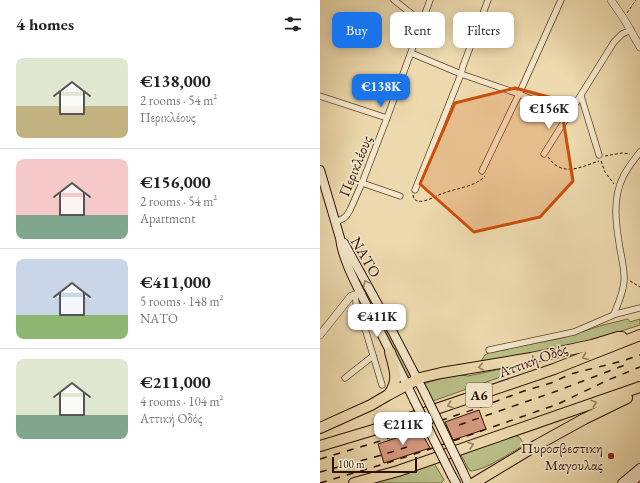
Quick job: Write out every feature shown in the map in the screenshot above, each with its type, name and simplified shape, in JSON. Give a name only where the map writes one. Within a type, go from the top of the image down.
[{"type":"highway","points":[[320,428],[370,405],[417,379],[441,373],[531,358],[592,345],[618,337],[637,336]]},
{"type":"highway","name":"Αττική Οδός","points":[[320,446],[380,428],[532,377],[637,336]]},
{"type":"highway","points":[[388,395],[395,384],[396,378],[390,352]]},
{"type":"highway","points":[[354,483],[398,471],[640,387]]},
{"type":"highway","points":[[474,483],[584,419],[620,400],[640,392]]},
{"type":"highway","points":[[482,483],[490,474]]},
{"type":"main road","points":[[320,170],[340,238]]},
{"type":"main road","name":"ΝΑΤΟ","points":[[340,238],[341,246],[358,294],[390,352],[454,479]]},
{"type":"main road","name":"ΝΑΤΟ","points":[[340,238],[346,246],[425,394],[468,483]]},
{"type":"main road","points":[[622,483],[640,468]]},
{"type":"main road","points":[[631,483],[640,475]]},
{"type":"street","points":[[394,0],[409,12]]},
{"type":"street","name":"Περικλέους","points":[[426,12],[430,0]]},
{"type":"street","points":[[415,190],[461,74],[488,0]]},
{"type":"street","points":[[482,171],[519,94],[560,0]]},
{"type":"street","points":[[611,0],[631,30],[640,47]]},
{"type":"street","points":[[544,154],[614,42],[622,34],[631,30]]},
{"type":"street","name":"Περικλέους","points":[[336,222],[347,215],[362,183],[412,48]]},
{"type":"street","points":[[410,53],[461,74],[519,94],[569,115]]},
{"type":"street","points":[[320,96],[387,118]]},
{"type":"street","points":[[581,96],[599,154]]},
{"type":"street","points":[[614,314],[622,292],[624,279],[616,224],[616,209],[619,188],[622,178],[638,154]]},
{"type":"street","points":[[362,183],[400,196]]},
{"type":"street","points":[[320,335],[352,296],[358,294],[357,310],[366,332],[382,386]]},
{"type":"street","points":[[489,350],[574,332],[614,314],[640,308]]},
{"type":"street","points":[[345,378],[373,356]]},
{"type":"path","points":[[624,19],[636,0]]},
{"type":"path","points":[[599,154],[604,156],[622,153],[638,154]]},
{"type":"path","points":[[544,154],[558,167],[564,170],[574,169],[601,160],[605,172],[613,184],[619,188]]},
{"type":"path","points":[[415,190],[413,195],[414,199],[421,202],[444,193],[466,187],[481,180],[485,175],[482,171]]},
{"type":"path","points":[[624,279],[640,287]]},
{"type":"highlighted area","points":[[515,88],[560,100],[573,181],[540,217],[474,232],[420,184],[455,103]]},
{"type":"green space","points":[[364,286],[411,375],[407,377],[361,287]]},
{"type":"green space","points":[[628,319],[630,322],[640,319],[640,325],[560,347],[496,360],[481,361],[485,355],[490,352],[562,338]]},
{"type":"green space","points":[[530,363],[530,365],[526,368],[433,401],[425,384],[447,377],[458,375],[468,376]]},
{"type":"green space","points":[[514,435],[521,439],[523,446],[489,465],[470,471],[461,455]]},
{"type":"green space","points":[[434,463],[444,480],[441,483],[370,483]]},
{"type":"building","points":[[479,410],[486,429],[453,440],[445,422]]},
{"type":"building","points":[[420,430],[430,448],[384,463],[378,444]]},
{"type":"railway","points":[[320,459],[377,442],[478,408],[551,383],[571,374],[640,355]]},
{"type":"railway","points":[[459,425],[554,392],[625,365]]},
{"type":"railway","points":[[320,483],[430,449],[558,404],[608,380],[640,367]]},
{"type":"railway","points":[[320,472],[407,447]]},
{"type":"place","name":"Πυροσβεστικη Μαγουλας","points":[[611,456]]}]
